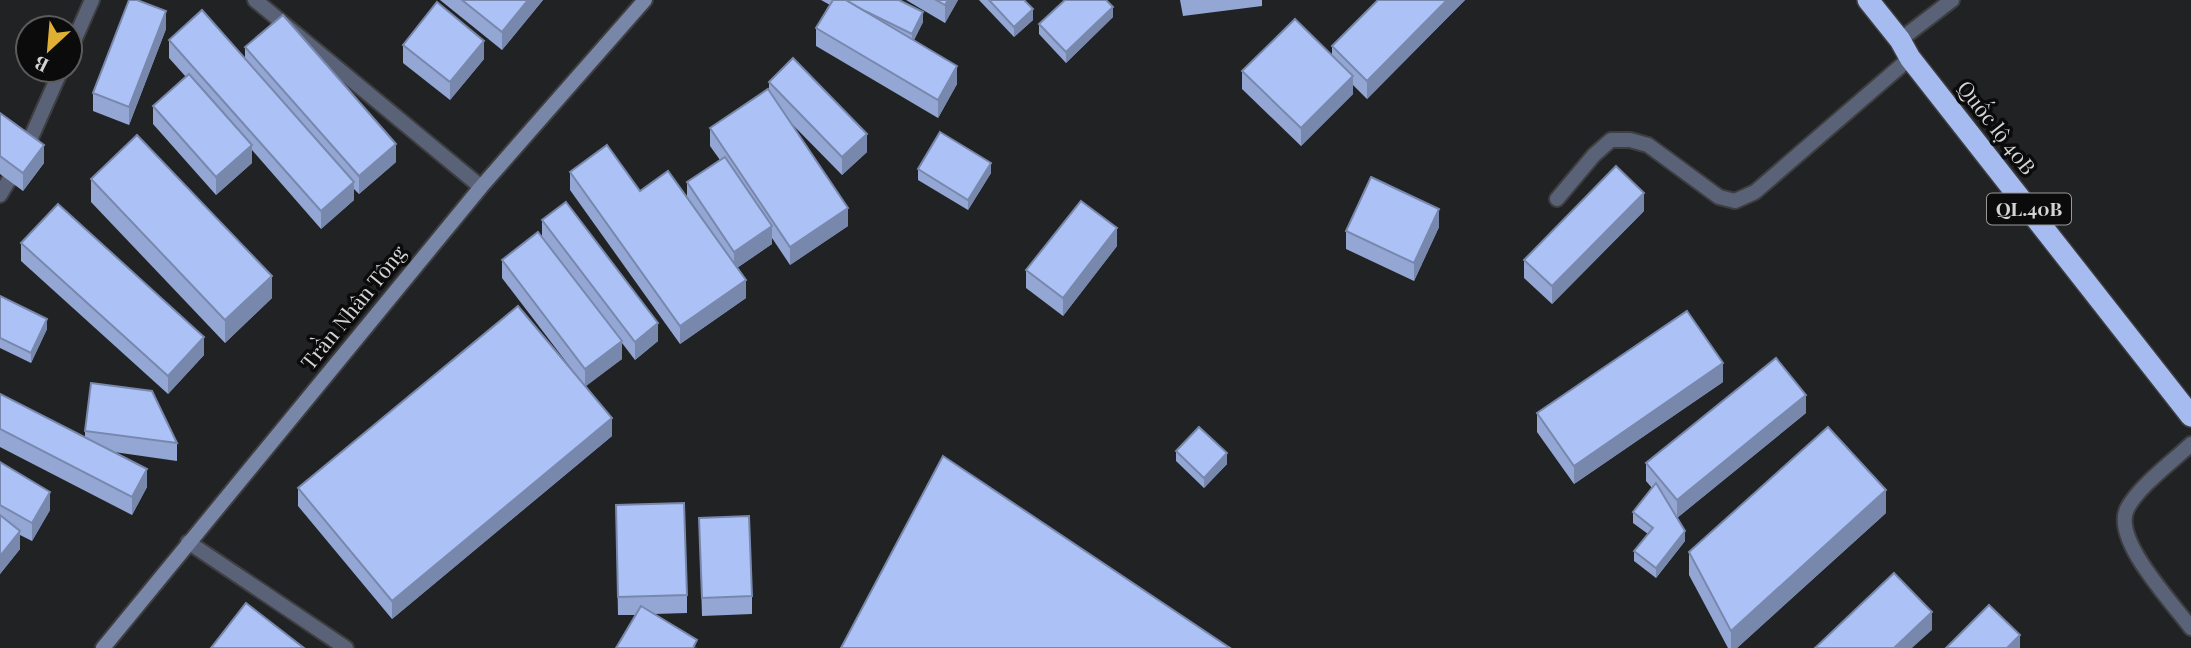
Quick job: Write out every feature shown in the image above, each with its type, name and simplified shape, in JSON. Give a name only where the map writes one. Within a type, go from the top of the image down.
[{"type":"highway","name":"Quốc lộ 40B","points":[[1868,0],[2191,416]]},
{"type":"street","points":[[84,18],[92,0]]},
{"type":"street","points":[[255,0],[481,187]]},
{"type":"street","name":"Trần Nhân Tông","points":[[103,648],[481,187],[645,0]]},
{"type":"street","points":[[1557,199],[1594,155],[1611,140],[1630,140],[1648,145],[1719,197],[1735,201],[1755,192],[1905,49],[1952,0]]},
{"type":"street","points":[[0,195],[22,158],[55,84]]},
{"type":"street","points":[[2191,444],[2138,495],[2126,511],[2125,532],[2134,552],[2191,628]]},
{"type":"street","points":[[188,542],[346,648]]},
{"type":"building","points":[[129,0],[137,0],[166,11],[129,107],[93,93]]},
{"type":"building","points":[[462,0],[528,0],[502,32]]},
{"type":"building","points":[[833,0],[846,0],[957,66],[938,100],[816,28]]},
{"type":"building","points":[[846,0],[899,0],[923,12],[912,34]]},
{"type":"building","points":[[989,0],[1024,0],[1033,9],[1014,27]]},
{"type":"building","points":[[1065,0],[1106,0],[1113,7],[1066,52],[1039,24]]},
{"type":"building","points":[[1378,0],[1447,0],[1367,81],[1332,46]]},
{"type":"building","points":[[437,2],[484,41],[450,82],[403,45]]},
{"type":"building","points":[[202,10],[354,182],[321,211],[169,40]]},
{"type":"building","points":[[283,15],[396,144],[359,176],[245,47]]},
{"type":"building","points":[[1295,19],[1353,76],[1301,128],[1242,71]]},
{"type":"building","points":[[793,58],[867,134],[842,157],[769,82]]},
{"type":"building","points":[[189,74],[252,145],[216,177],[153,106]]},
{"type":"building","points":[[768,89],[848,208],[790,247],[710,128]]},
{"type":"building","points":[[0,113],[44,145],[23,173],[0,156]]},
{"type":"building","points":[[940,132],[991,163],[968,200],[918,169]]},
{"type":"building","points":[[137,135],[272,276],[225,320],[91,179]]},
{"type":"building","points":[[607,145],[640,191],[668,171],[746,280],[680,326],[570,172]]},
{"type":"building","points":[[725,157],[772,226],[734,252],[687,182]]},
{"type":"building","points":[[1616,166],[1644,193],[1552,286],[1524,260]]},
{"type":"building","points":[[1371,177],[1439,209],[1414,263],[1346,231]]},
{"type":"building","points":[[1081,201],[1117,228],[1063,298],[1026,270]]},
{"type":"building","points":[[566,202],[658,323],[635,342],[542,220]]},
{"type":"building","points":[[58,204],[204,337],[168,376],[21,243]]},
{"type":"building","points":[[538,232],[622,341],[585,369],[502,260]]},
{"type":"building","points":[[0,296],[47,319],[31,353],[0,338]]},
{"type":"building","points":[[518,306],[612,418],[392,601],[298,488]]},
{"type":"building","points":[[1687,311],[1723,363],[1574,466],[1537,413]]},
{"type":"building","points":[[1776,358],[1806,395],[1677,500],[1646,463]]},
{"type":"building","points":[[91,383],[152,391],[177,443],[85,431]]},
{"type":"building","points":[[0,394],[147,469],[132,497],[0,429]]},
{"type":"building","points":[[1199,427],[1227,453],[1204,478],[1176,451]]},
{"type":"building","points":[[1828,427],[1886,490],[1731,631],[1689,552]]},
{"type":"building","points":[[943,456],[1230,648],[841,648]]},
{"type":"building","points":[[0,462],[50,492],[32,523],[0,505]]},
{"type":"building","points":[[1656,483],[1685,531],[1656,568],[1634,551],[1653,528],[1633,512]]},
{"type":"building","points":[[684,503],[687,595],[618,597],[616,505]]},
{"type":"building","points":[[0,515],[20,531],[0,556]]},
{"type":"building","points":[[749,516],[752,596],[702,598],[699,518]]},
{"type":"building","points":[[1894,573],[1932,612],[1894,648],[1815,648]]},
{"type":"building","points":[[246,603],[304,648],[211,648]]},
{"type":"building","points":[[1989,605],[2020,635],[2007,648],[1946,648]]},
{"type":"building","points":[[641,606],[697,640],[693,648],[616,648]]}]
